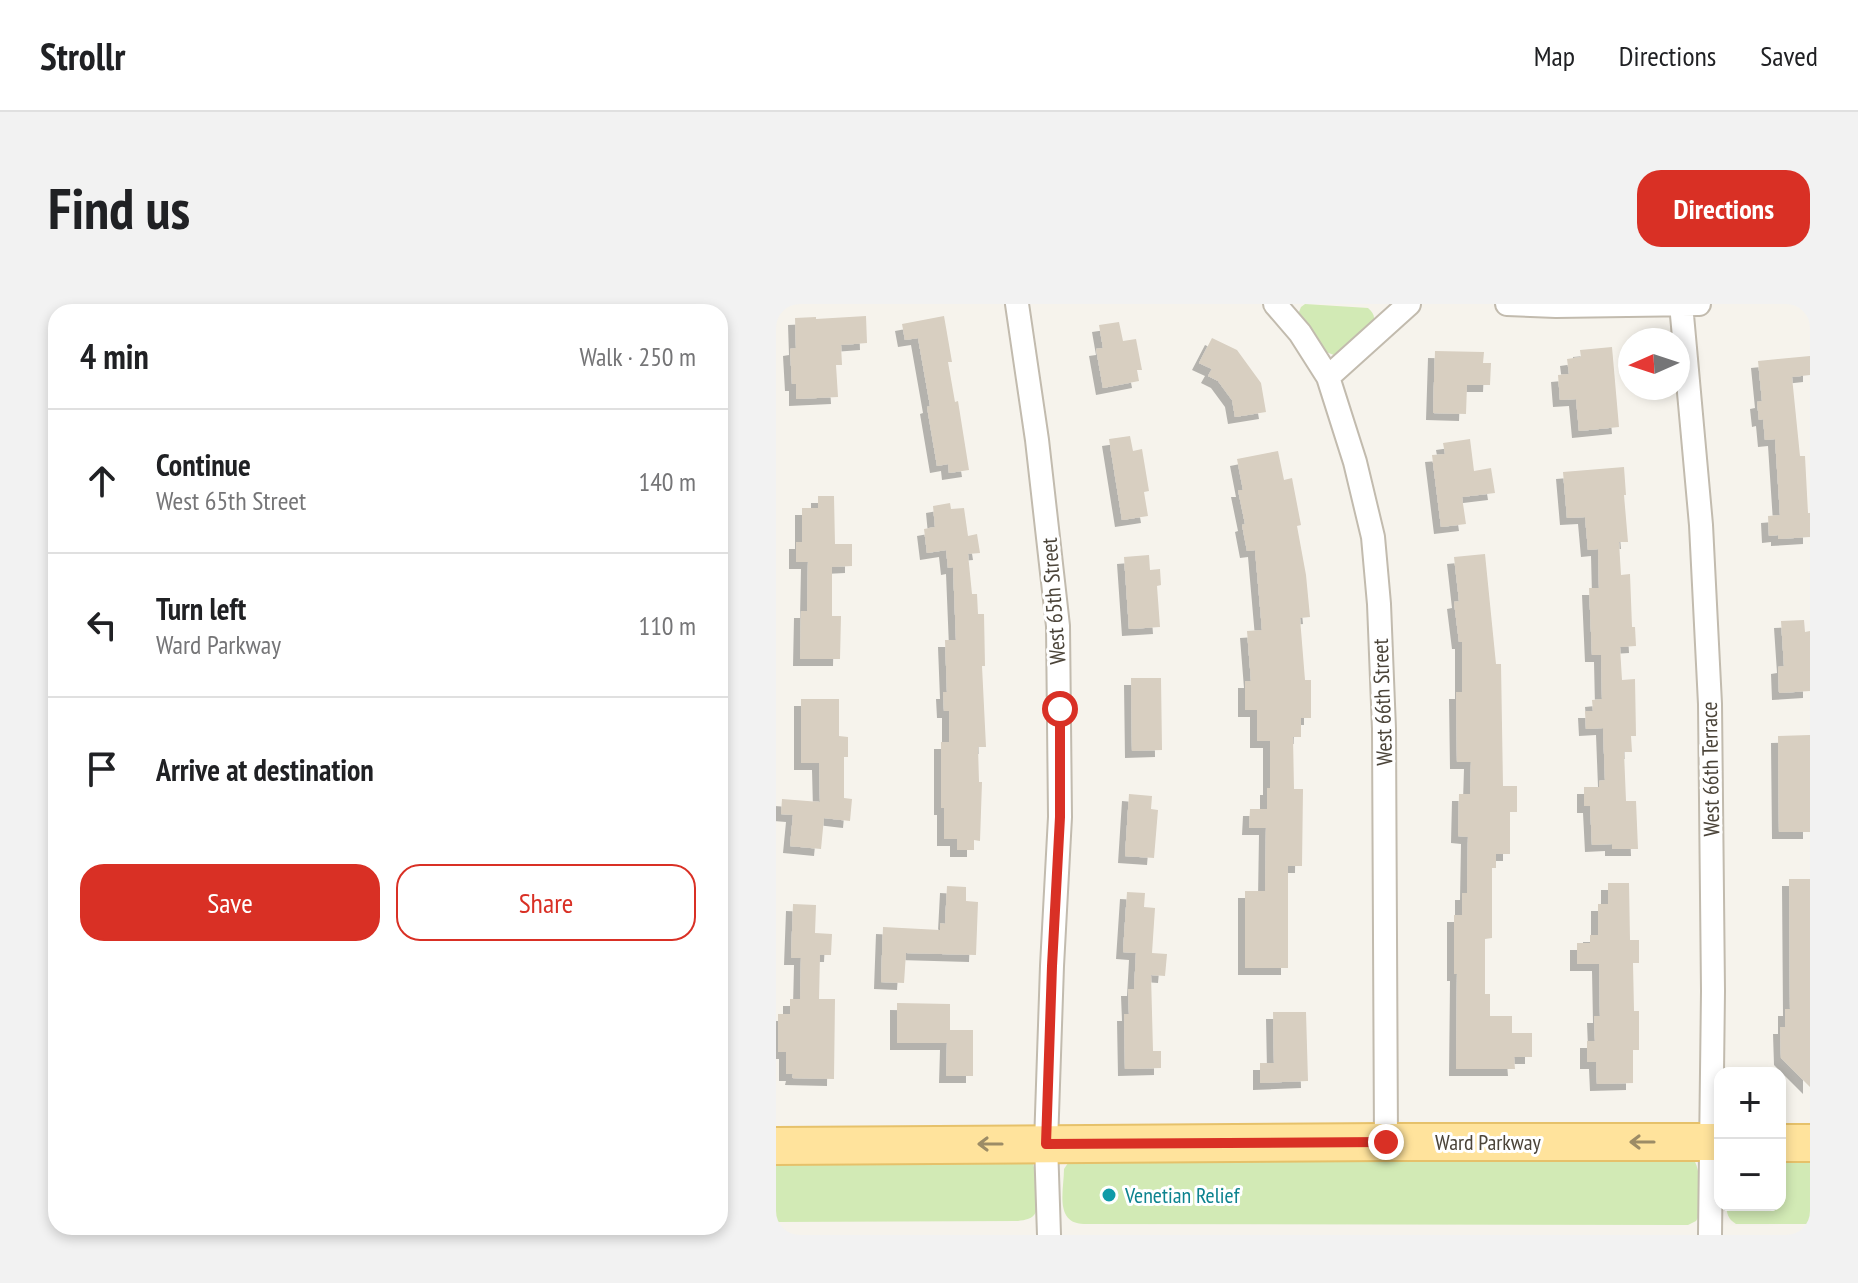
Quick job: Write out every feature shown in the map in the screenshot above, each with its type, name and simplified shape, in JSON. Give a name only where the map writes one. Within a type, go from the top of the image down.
[{"type":"main road","name":"Ward Parkway","points":[[776,1146],[1714,1142]]},
{"type":"main road","points":[[1786,1143],[1810,1143]]},
{"type":"street","name":"West 65th Street","points":[[1017,304],[1037,440],[1058,626],[1060,817],[1046,1144],[1049,1235]]},
{"type":"street","name":"West 66th Street","points":[[1275,304],[1300,333],[1328,377],[1355,462],[1373,537],[1385,760],[1386,1142]]},
{"type":"street","points":[[1328,377],[1409,304]]},
{"type":"street","points":[[1507,304],[1687,304]]},
{"type":"street","name":"West 66th Terrace","points":[[1687,304],[1710,704],[1716,1139]]},
{"type":"street","name":"West 66th Terrace","points":[[1710,1235],[1714,1173]]},
{"type":"green space","points":[[1305,304],[1368,308],[1374,320],[1341,354],[1334,355],[1326,352],[1301,319],[1299,312]]},
{"type":"green space","points":[[1693,1158],[1699,1179],[1699,1216],[1688,1225],[1084,1224],[1068,1218],[1062,1195],[1064,1169],[1076,1160]]},
{"type":"green space","points":[[1786,1159],[1810,1159],[1810,1224],[1736,1224],[1727,1211],[1786,1211]]},
{"type":"green space","points":[[776,1163],[1033,1164],[1037,1195],[1036,1212],[1026,1220],[776,1222]]},
{"type":"building","points":[[866,316],[867,343],[841,345],[842,365],[836,365],[838,397],[796,399],[790,349],[796,348],[795,318]]},
{"type":"building","points":[[944,316],[952,362],[948,362],[969,470],[949,473],[948,464],[937,466],[918,338],[905,340],[902,324]]},
{"type":"building","points":[[1119,322],[1123,341],[1136,339],[1142,370],[1137,370],[1139,381],[1103,388],[1096,349],[1103,348],[1099,325]]},
{"type":"building","points":[[1212,338],[1237,350],[1261,383],[1266,412],[1235,417],[1232,400],[1218,381],[1208,376],[1212,369],[1199,363]]},
{"type":"building","points":[[1612,347],[1619,427],[1579,431],[1576,399],[1560,400],[1558,375],[1569,374],[1567,359],[1581,357],[1580,350]]},
{"type":"building","points":[[1435,351],[1484,352],[1483,363],[1491,363],[1490,385],[1467,385],[1466,414],[1433,413]]},
{"type":"building","points":[[1810,356],[1810,375],[1792,377],[1800,456],[1805,456],[1810,537],[1778,539],[1778,535],[1769,536],[1768,516],[1780,515],[1775,439],[1765,440],[1763,419],[1759,420],[1757,402],[1762,401],[1758,361]]},
{"type":"building","points":[[1130,436],[1133,451],[1142,449],[1149,491],[1144,492],[1148,516],[1122,520],[1109,439]]},
{"type":"building","points":[[1470,439],[1474,471],[1491,468],[1495,493],[1462,497],[1466,524],[1441,527],[1432,455],[1445,454],[1443,443]]},
{"type":"building","points":[[1278,451],[1284,480],[1292,478],[1301,525],[1297,526],[1310,617],[1300,618],[1305,680],[1311,680],[1311,718],[1301,718],[1301,737],[1293,737],[1294,789],[1303,789],[1302,866],[1288,866],[1288,968],[1245,968],[1245,891],[1265,891],[1266,828],[1249,828],[1250,809],[1267,809],[1270,741],[1257,741],[1257,710],[1245,710],[1245,681],[1251,681],[1247,631],[1262,630],[1255,550],[1247,551],[1238,490],[1243,490],[1237,459]]},
{"type":"building","points":[[1624,467],[1628,542],[1619,542],[1621,575],[1630,574],[1632,627],[1635,627],[1636,646],[1620,647],[1622,680],[1635,679],[1636,736],[1631,736],[1632,752],[1624,752],[1626,801],[1636,801],[1638,849],[1612,849],[1612,844],[1592,845],[1590,806],[1584,806],[1584,787],[1599,787],[1599,781],[1605,780],[1603,728],[1586,729],[1585,711],[1593,711],[1592,700],[1602,699],[1601,655],[1592,655],[1589,588],[1599,588],[1598,549],[1588,550],[1585,517],[1567,518],[1563,472]]},
{"type":"building","points":[[818,496],[834,496],[835,544],[852,544],[852,566],[832,567],[832,616],[841,616],[840,659],[800,659],[801,611],[807,611],[808,562],[796,562],[796,542],[802,542],[802,508],[818,508]]},
{"type":"building","points":[[950,503],[951,509],[964,508],[968,536],[977,534],[980,553],[968,554],[972,594],[977,594],[978,614],[984,614],[985,666],[982,666],[986,747],[978,747],[979,782],[982,782],[980,841],[974,840],[974,850],[957,850],[957,839],[944,839],[944,808],[941,808],[941,742],[949,742],[949,711],[944,711],[943,692],[947,692],[945,640],[956,640],[953,567],[948,568],[946,550],[927,553],[924,529],[935,527],[933,506]]},
{"type":"building","points":[[1485,554],[1496,664],[1501,664],[1503,786],[1517,786],[1517,812],[1510,812],[1510,854],[1496,854],[1496,868],[1492,868],[1492,938],[1485,939],[1485,994],[1490,994],[1490,1016],[1512,1016],[1512,1033],[1532,1033],[1532,1057],[1514,1057],[1515,1069],[1456,1069],[1454,915],[1462,915],[1462,893],[1467,893],[1468,837],[1458,836],[1459,794],[1470,794],[1471,762],[1457,762],[1456,692],[1462,692],[1462,642],[1459,642],[1454,602],[1459,601],[1454,557]]},
{"type":"building","points":[[1149,555],[1150,570],[1160,569],[1161,585],[1157,586],[1160,627],[1129,629],[1124,557]]},
{"type":"building","points":[[1804,620],[1805,632],[1810,631],[1810,691],[1779,693],[1778,667],[1784,666],[1781,621]]},
{"type":"building","points":[[1131,678],[1161,678],[1162,750],[1132,751]]},
{"type":"building","points":[[801,699],[839,699],[839,736],[848,737],[848,757],[844,757],[844,798],[852,799],[850,821],[824,818],[821,849],[790,846],[793,815],[781,814],[782,799],[820,802],[819,763],[801,763]]},
{"type":"building","points":[[1810,735],[1810,832],[1779,832],[1778,736]]},
{"type":"building","points":[[1129,794],[1152,796],[1151,809],[1158,810],[1154,858],[1125,856]]},
{"type":"building","points":[[1789,879],[1810,879],[1810,1087],[1781,1058],[1780,1027],[1785,1027],[1785,1009],[1790,1009]]},
{"type":"building","points":[[1608,883],[1629,883],[1630,940],[1639,940],[1639,963],[1633,963],[1634,1011],[1639,1011],[1639,1050],[1633,1050],[1633,1083],[1597,1084],[1596,1062],[1587,1062],[1587,1041],[1595,1041],[1594,1016],[1600,1016],[1599,964],[1577,964],[1577,943],[1590,943],[1590,935],[1598,935],[1598,904],[1608,904]]},
{"type":"building","points":[[947,886],[966,887],[966,901],[978,902],[976,955],[906,953],[904,983],[881,982],[883,927],[940,930],[940,923],[945,924]]},
{"type":"building","points":[[1127,892],[1145,893],[1144,907],[1155,908],[1152,953],[1167,954],[1165,976],[1151,975],[1153,1051],[1161,1051],[1161,1068],[1125,1069],[1124,1014],[1129,1014],[1128,989],[1134,989],[1136,953],[1123,952]]},
{"type":"building","points":[[793,904],[816,905],[815,933],[832,934],[831,955],[820,955],[819,999],[835,999],[834,1079],[792,1078],[793,1074],[786,1074],[786,1052],[778,1052],[778,1014],[790,1014],[790,999],[800,999],[801,958],[791,958]]},
{"type":"building","points":[[897,1003],[950,1004],[950,1030],[973,1030],[973,1076],[946,1076],[947,1043],[897,1043]]},
{"type":"building","points":[[1273,1012],[1306,1012],[1308,1081],[1260,1083],[1260,1063],[1274,1063]]},
{"type":"place","name":"Venetian Relief","points":[[1109,1195]]},
{"type":"route","points":[[1060,709],[1060,817],[1046,1144],[1386,1142]]}]
